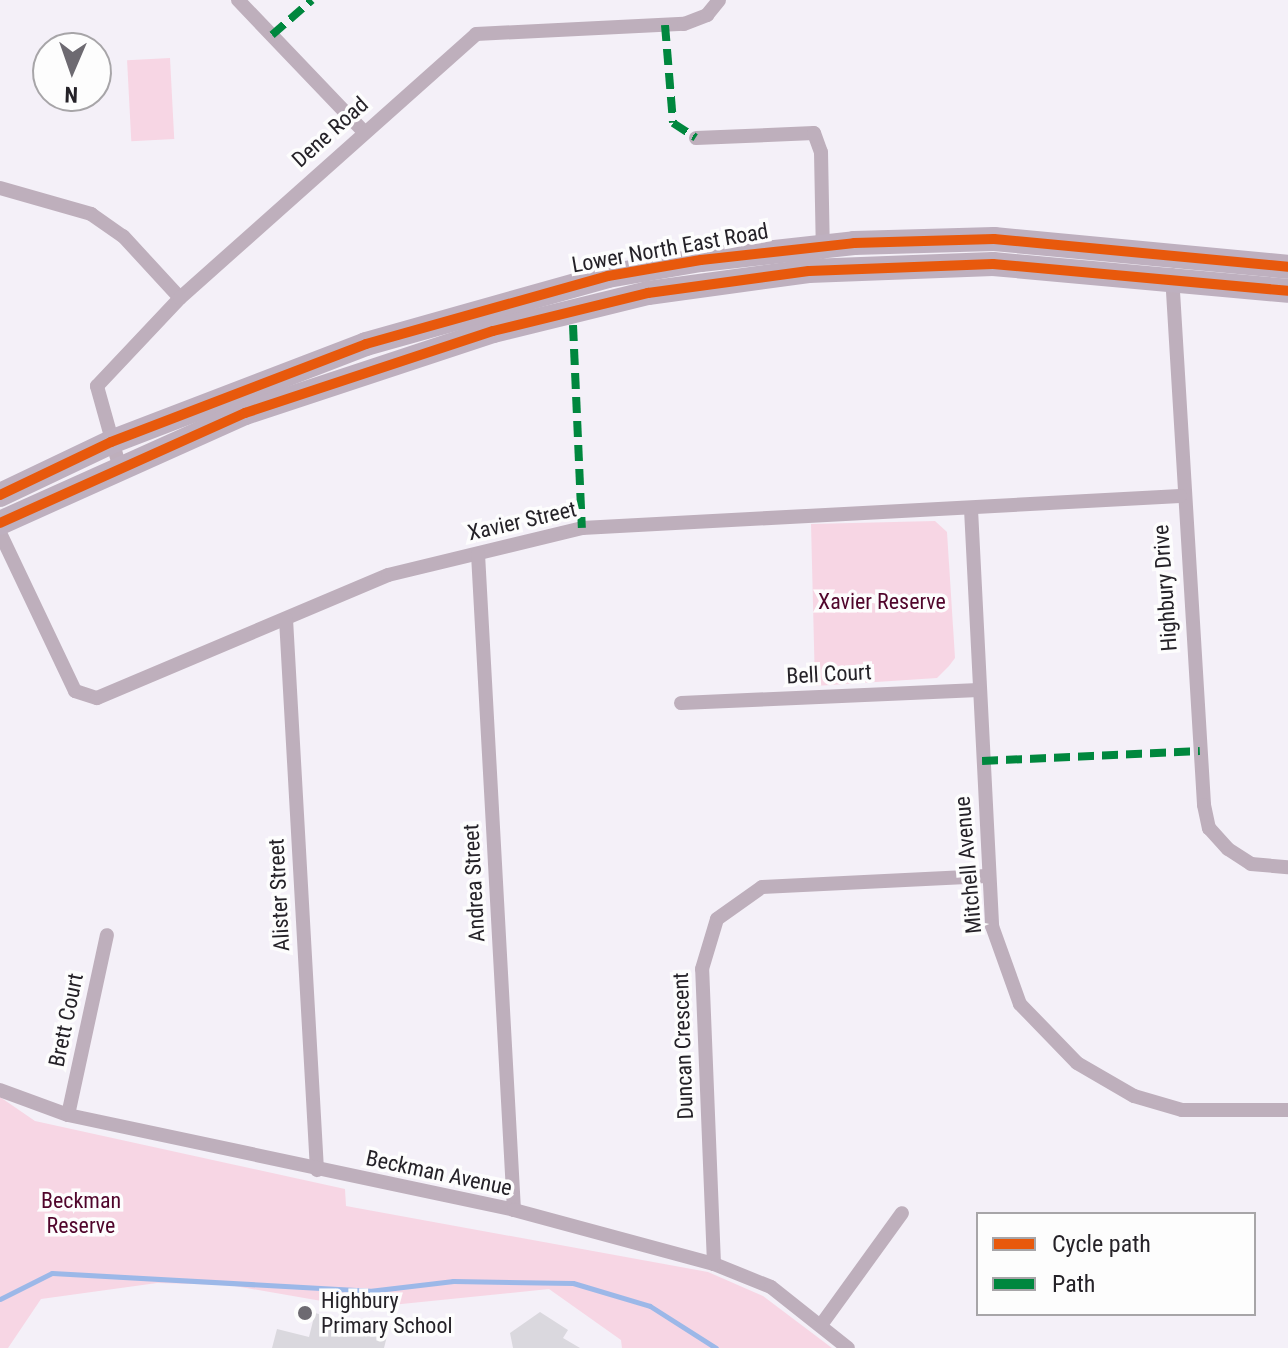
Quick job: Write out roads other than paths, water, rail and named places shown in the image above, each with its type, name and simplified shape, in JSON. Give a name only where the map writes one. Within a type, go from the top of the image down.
[{"type":"main road","name":"Lower North East Road","points":[[0,523],[115,453],[366,344],[608,276],[823,245],[994,239],[1171,264],[1288,291]]},
{"type":"main road","name":"Lower North East Road","points":[[0,495],[115,453],[493,331],[648,293],[825,270],[993,264],[1288,267]]},
{"type":"street","points":[[238,0],[363,131]]},
{"type":"street","name":"Dene Road","points":[[115,453],[97,386],[180,298],[363,131],[476,34],[684,24],[707,15],[719,0]]},
{"type":"street","points":[[696,138],[814,133],[821,152],[825,270]]},
{"type":"street","points":[[0,188],[91,214],[123,236],[180,298]]},
{"type":"street","name":"Highbury Drive","points":[[1171,264],[1180,496],[1209,828],[1251,864],[1288,867]]},
{"type":"street","name":"Xavier Street","points":[[0,533],[75,691],[97,698],[388,575],[582,528],[1180,496]]},
{"type":"street","name":"Mitchell Avenue","points":[[971,509],[987,876],[1003,972],[1044,1036],[1103,1082],[1182,1110],[1288,1110]]},
{"type":"street","name":"Andrea Street","points":[[478,554],[514,1210]]},
{"type":"street","name":"Alister Street","points":[[286,619],[317,1170]]},
{"type":"street","name":"Bell Court","points":[[681,703],[979,690]]},
{"type":"street","name":"Duncan Crescent","points":[[714,1264],[702,969],[717,919],[762,887],[987,876]]},
{"type":"street","name":"Brett Court","points":[[68,1115],[107,935]]},
{"type":"street","name":"Beckman Avenue","points":[[0,1090],[68,1115],[514,1210],[714,1264],[771,1287],[848,1348]]},
{"type":"street","points":[[821,1325],[902,1213]]},
{"type":"waterway","points":[[0,1299],[52,1273],[369,1291],[453,1281],[573,1283],[650,1306],[716,1348]]},
{"type":"place","name":"Highbury Primary School","points":[[305,1313]]},
{"type":"park label","name":"Xavier Reserve","points":[[882,602]]},
{"type":"park label","name":"Beckman Reserve","points":[[81,1212]]}]
